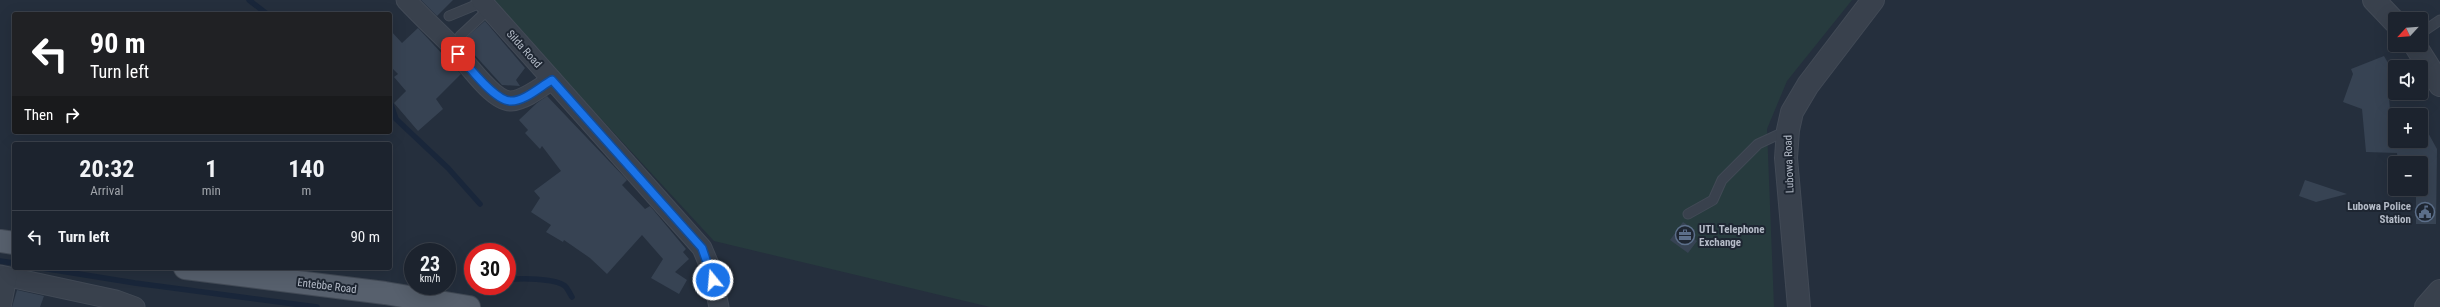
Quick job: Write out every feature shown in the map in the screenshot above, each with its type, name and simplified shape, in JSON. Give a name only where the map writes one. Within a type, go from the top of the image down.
[{"type":"main road","points":[[0,241],[12,243]]},
{"type":"main road","name":"Entebbe Road","points":[[201,270],[385,293],[469,307]]},
{"type":"street","points":[[406,0],[450,44],[483,83],[501,98],[511,101],[524,97],[552,80]]},
{"type":"street","name":"Lubowa Road","points":[[1799,307],[1786,158],[1788,130],[1792,112],[1808,84],[1873,0]]},
{"type":"street","points":[[2374,0],[2388,15]]},
{"type":"street","name":"Silda Road","points":[[485,4],[702,248],[710,267],[719,307]]},
{"type":"street","points":[[2419,52],[2440,85]]},
{"type":"street","points":[[0,307],[3,276],[116,300],[135,307]]},
{"type":"street","points":[[2426,307],[2440,291]]},
{"type":"lane","points":[[449,16],[485,4]]},
{"type":"lane","points":[[460,36],[485,4]]},
{"type":"lane","points":[[2428,28],[2440,20]]},
{"type":"lane","points":[[1688,214],[1713,200],[1722,180],[1758,144],[1788,130]]},
{"type":"green space","points":[[491,0],[1852,0],[1787,81],[1767,129],[1774,307],[990,307],[714,241]]},
{"type":"building","points":[[421,0],[453,0],[437,16]]},
{"type":"building","points":[[485,21],[525,68],[516,80],[520,86],[502,85],[462,41]]},
{"type":"building","points":[[418,28],[461,74],[436,99],[443,109],[418,131],[394,103],[406,91],[394,77],[398,74],[392,68],[392,32],[402,43]]},
{"type":"building","points":[[2384,56],[2388,63],[2388,100],[2390,108],[2388,108],[2388,148],[2428,148],[2428,133],[2437,149],[2436,224],[2416,224],[2416,196],[2428,196],[2428,156],[2397,156],[2397,153],[2366,152],[2362,109],[2343,102],[2353,74],[2351,69]]},
{"type":"building","points":[[547,96],[627,180],[622,185],[645,209],[650,206],[686,249],[683,252],[689,259],[675,272],[687,280],[679,294],[651,278],[663,259],[642,235],[607,274],[590,258],[564,240],[563,242],[546,232],[551,225],[531,212],[540,198],[534,191],[561,171],[542,146],[540,149],[525,133],[528,130],[519,120]]},
{"type":"building","points":[[2305,180],[2347,194],[2316,202],[2299,196]]},
{"type":"building","points":[[1683,222],[1695,230],[1690,236],[1697,241],[1688,253],[1670,240]]},
{"type":"building","points":[[17,290],[44,296],[40,307],[12,307]]},
{"type":"waterway","points":[[249,0],[264,12]]},
{"type":"waterway","points":[[392,108],[396,119],[448,168],[480,204]]},
{"type":"waterway","points":[[0,261],[12,263]]},
{"type":"waterway","points":[[54,270],[135,283],[317,307]]},
{"type":"waterway","points":[[516,279],[545,280],[560,283],[565,286],[572,297]]},
{"type":"place","name":"Lubowa Police Station","points":[[2425,212]]},
{"type":"place","name":"UTL Telephone Exchange","points":[[1685,235]]},
{"type":"route","points":[[458,54],[483,83],[501,98],[511,101],[524,97],[552,80],[702,248],[710,267],[713,280]]}]
